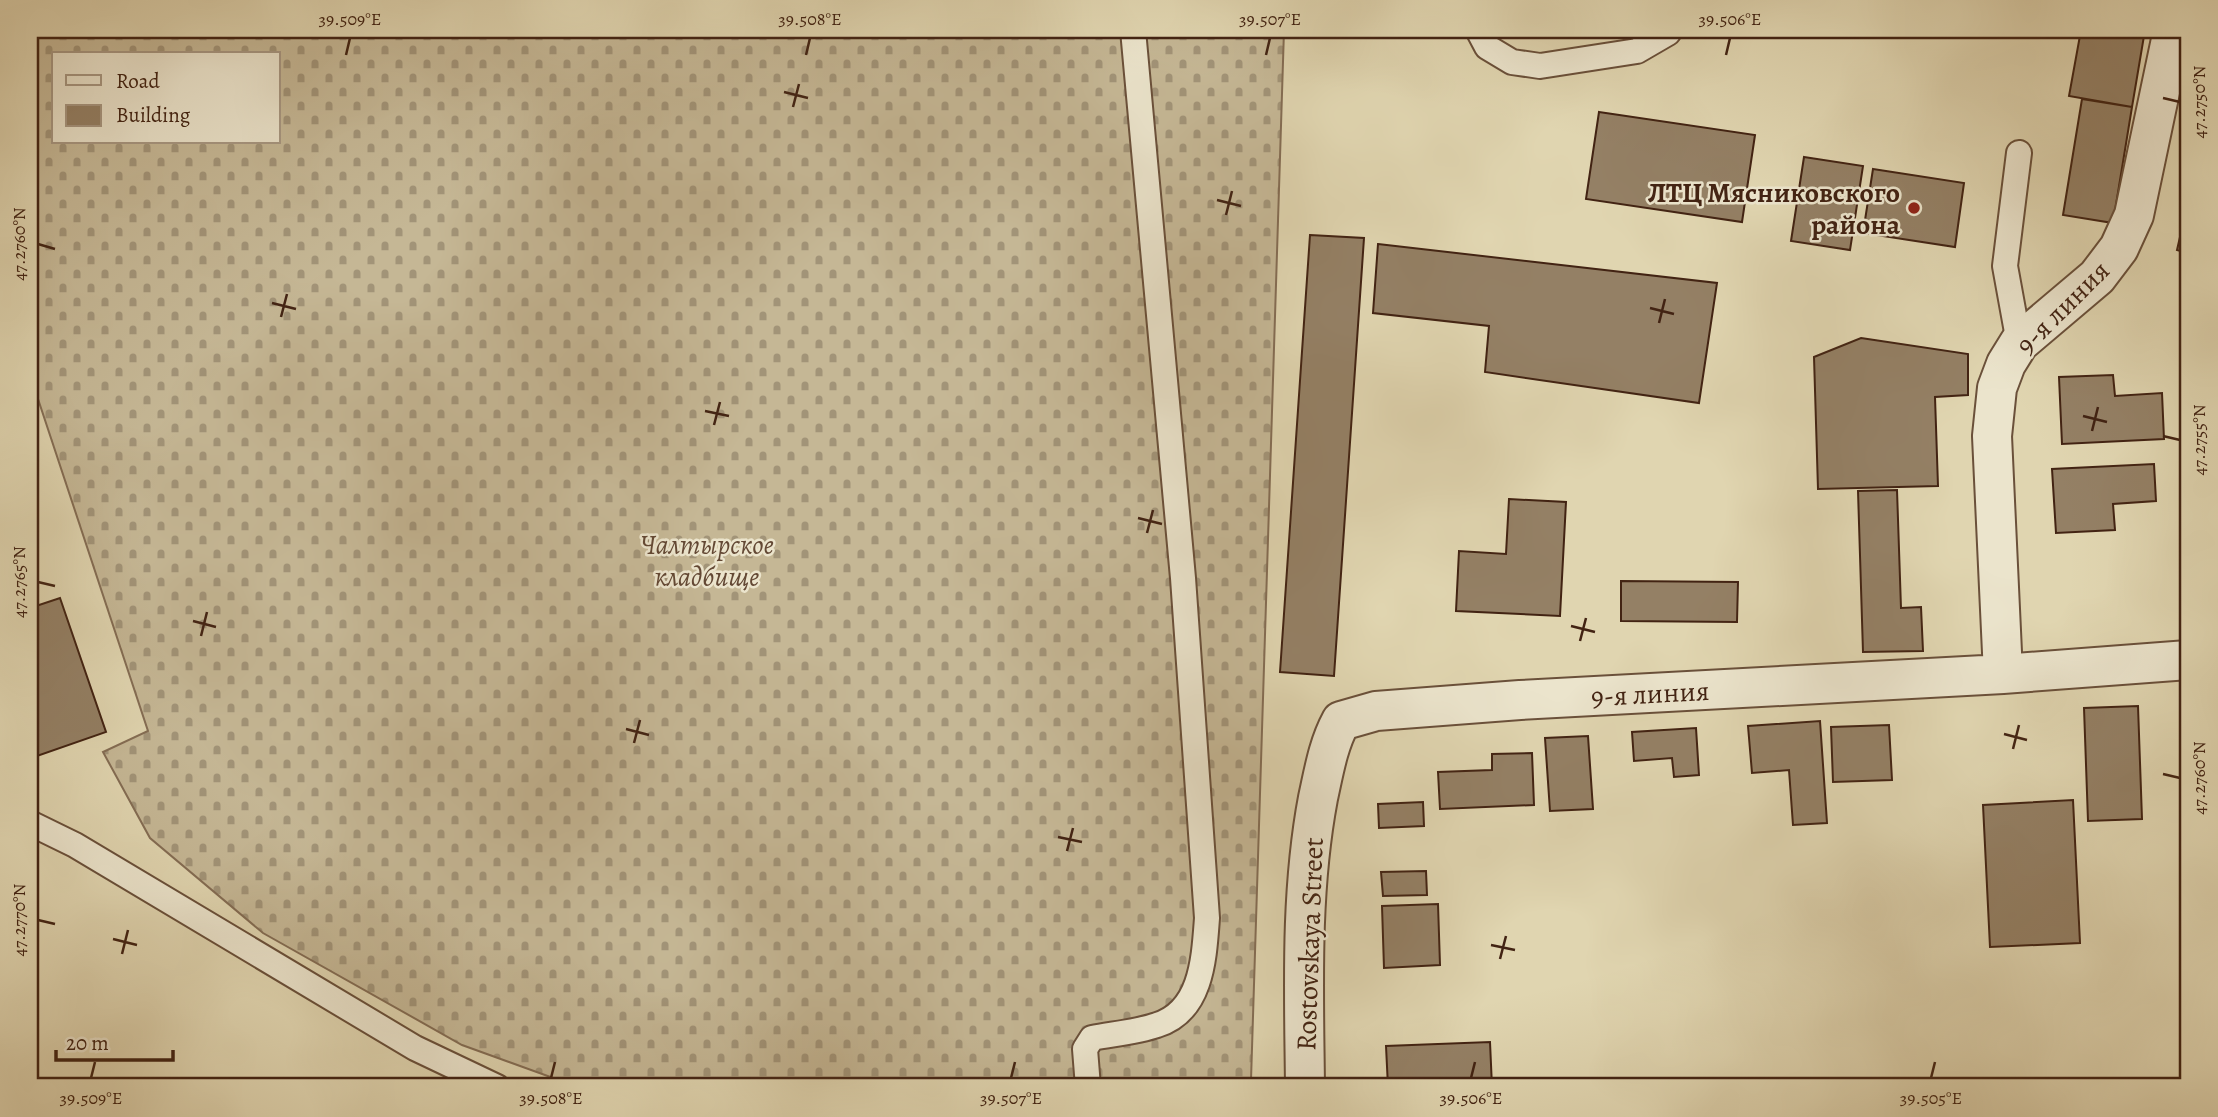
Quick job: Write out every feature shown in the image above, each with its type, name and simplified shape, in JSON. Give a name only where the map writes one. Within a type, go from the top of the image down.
[{"type":"street","name":"9-я линия","points":[[2003,674],[1992,436],[1997,388],[2006,364],[2019,344],[2097,277],[2119,248],[2134,215],[2173,30]]},
{"type":"street","name":"9-я линия","points":[[1341,721],[1376,711],[1520,700],[2003,674],[2188,660]]},
{"type":"street","name":"Rostovskaya Street","points":[[1305,1087],[1304,926],[1312,831],[1332,737],[1341,721]]},
{"type":"lane","points":[[1088,1087],[1085,1049],[1092,1038],[1158,1025],[1179,1013],[1197,988],[1204,955],[1207,918],[1183,579],[1133,30]]},
{"type":"lane","points":[[1478,30],[1487,47],[1511,62],[1541,66],[1637,51],[1670,30]]},
{"type":"lane","points":[[2019,153],[2005,267],[2019,344]]},
{"type":"lane","points":[[30,823],[86,852],[415,1048],[497,1087]]},
{"type":"green space","name":"Чалтырское кладбище","points":[[30,30],[1284,30],[1251,1080],[1124,1087],[578,1087],[462,1045],[263,933],[150,838],[103,752],[148,731],[38,399],[30,399]]},
{"type":"building","points":[[2081,30],[2145,30],[2132,107],[2069,96]]},
{"type":"building","points":[[2082,99],[2132,107],[2113,223],[2063,215]]},
{"type":"building","points":[[1599,112],[1755,135],[1742,222],[1586,199]]},
{"type":"building","points":[[1804,157],[1863,166],[1850,250],[1791,241]]},
{"type":"building","name":"ЛТЦ Мясниковского района","points":[[1873,169],[1964,183],[1955,247],[1863,233]]},
{"type":"building","points":[[2188,202],[2188,253],[2177,250]]},
{"type":"building","points":[[1310,235],[1364,238],[1334,676],[1280,672]]},
{"type":"building","points":[[1378,244],[1717,283],[1699,403],[1485,372],[1489,326],[1373,313]]},
{"type":"building","points":[[1861,338],[1968,354],[1968,395],[1935,397],[1938,486],[1818,489],[1814,357]]},
{"type":"building","points":[[2113,375],[2115,396],[2162,393],[2164,439],[2062,444],[2059,377]]},
{"type":"building","points":[[2154,464],[2156,501],[2113,504],[2115,530],[2056,533],[2052,469]]},
{"type":"building","points":[[1897,490],[1901,608],[1921,607],[1923,651],[1863,652],[1858,491]]},
{"type":"building","points":[[1509,499],[1566,502],[1560,616],[1456,611],[1459,551],[1506,554]]},
{"type":"building","points":[[1621,581],[1738,582],[1737,622],[1621,621]]},
{"type":"building","points":[[60,598],[106,732],[37,756],[30,736],[30,608]]},
{"type":"building","points":[[2138,706],[2142,819],[2088,821],[2084,708]]},
{"type":"building","points":[[1820,721],[1827,823],[1793,825],[1789,770],[1752,773],[1748,726]]},
{"type":"building","points":[[1889,725],[1892,780],[1833,782],[1831,727]]},
{"type":"building","points":[[1696,728],[1699,775],[1674,777],[1672,758],[1634,761],[1632,732]]},
{"type":"building","points":[[1588,736],[1593,809],[1550,811],[1545,738]]},
{"type":"building","points":[[1532,753],[1534,805],[1440,809],[1438,772],[1492,770],[1492,754]]},
{"type":"building","points":[[2073,800],[2080,943],[1990,947],[1983,805]]},
{"type":"building","points":[[1423,802],[1424,826],[1379,828],[1378,804]]},
{"type":"building","points":[[1426,871],[1427,895],[1383,896],[1381,872]]},
{"type":"building","points":[[1438,904],[1440,965],[1384,968],[1382,906]]},
{"type":"building","points":[[1490,1042],[1492,1087],[1388,1087],[1386,1046]]},
{"type":"place","name":"ЛТЦ Мясниковского района","points":[[1914,208]]}]
